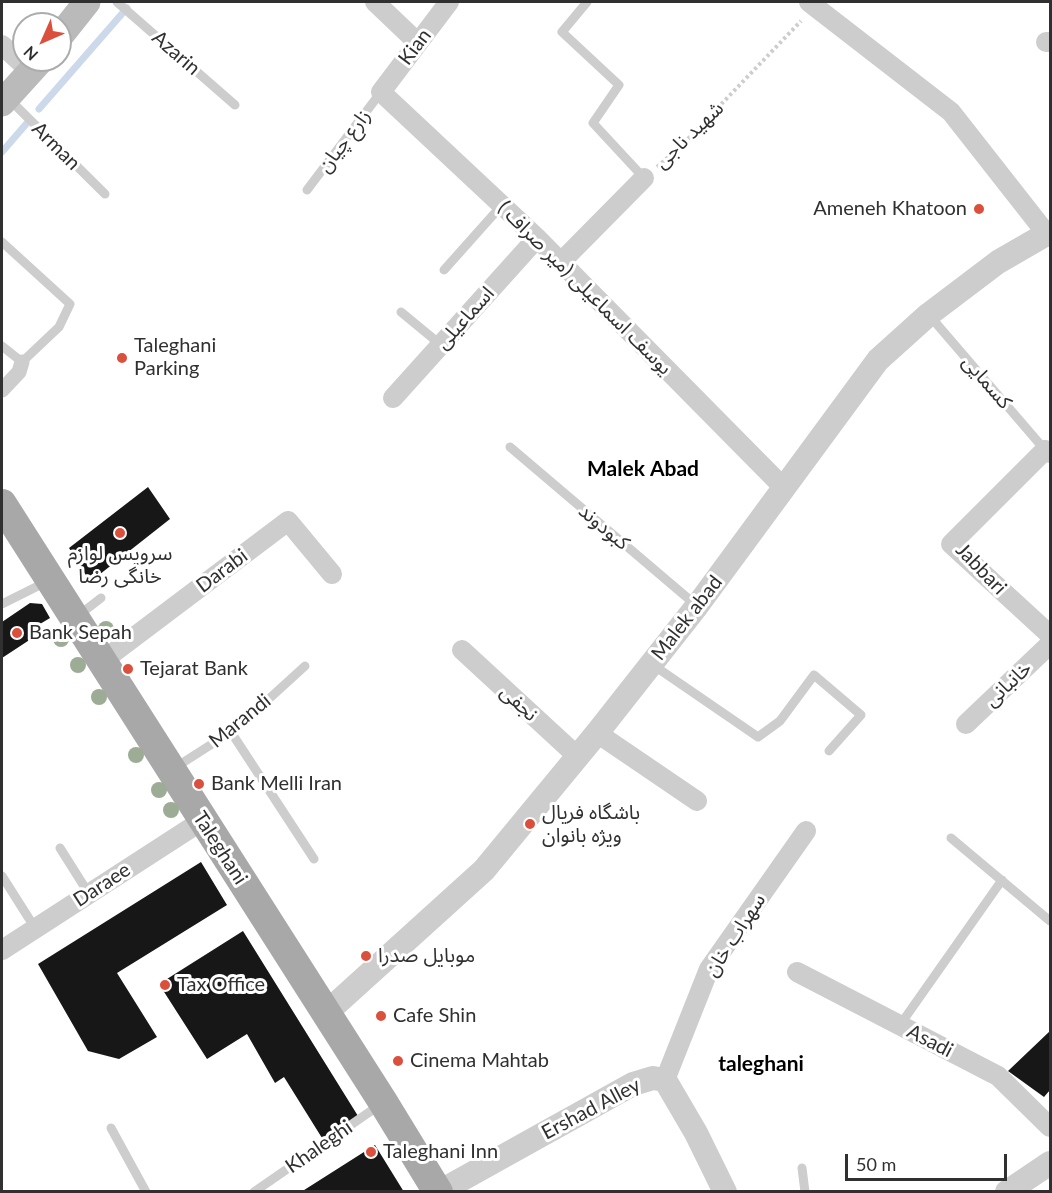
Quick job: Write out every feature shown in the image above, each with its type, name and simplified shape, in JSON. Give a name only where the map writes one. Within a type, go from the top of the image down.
[{"type":"main road","points":[[72,21],[87,2]]},
{"type":"main road","points":[[4,100],[30,72]]},
{"type":"main road","name":"Taleghani","points":[[2,504],[438,1191]]},
{"type":"street","points":[[375,2],[418,43]]},
{"type":"street","name":"Kian","points":[[381,92],[449,2]]},
{"type":"street","points":[[811,4],[951,112],[1048,233]]},
{"type":"street","name":"یوسف اسماعیلی (میر صراف )","points":[[381,92],[537,238],[784,488]]},
{"type":"street","name":"شهید ناجی","points":[[561,262],[644,178]]},
{"type":"street","name":"Malek abad","points":[[326,1013],[484,870],[597,733],[697,606],[878,360],[928,315],[998,262],[1048,233]]},
{"type":"street","name":"اسماعیلی","points":[[393,398],[537,238]]},
{"type":"street","points":[[2,390],[20,372],[22,362]]},
{"type":"street","name":"Jabbari","points":[[1048,451],[951,544],[1050,635]]},
{"type":"street","name":"Darabi","points":[[101,662],[288,521],[332,574]]},
{"type":"street","name":"خانبانی","points":[[966,724],[1050,644]]},
{"type":"street","name":"نجفی","points":[[462,650],[577,756]]},
{"type":"street","points":[[597,733],[697,801]]},
{"type":"street","name":"Daraee","points":[[2,950],[203,820]]},
{"type":"street","name":"سهراب خان","points":[[665,1080],[709,969],[806,831]]},
{"type":"street","name":"Asadi","points":[[797,972],[998,1076],[1050,1127]]},
{"type":"street","name":"Ershad Alley","points":[[438,1191],[633,1084],[653,1078],[665,1080],[696,1133],[725,1191]]},
{"type":"street","points":[[1008,1191],[1050,1163]]},
{"type":"lane","name":"Azarin","points":[[117,2],[235,105]]},
{"type":"lane","points":[[587,2],[562,32],[619,85],[593,123],[644,178]]},
{"type":"lane","name":"زارع چیان","points":[[307,190],[381,92]]},
{"type":"lane","name":"Arman","points":[[4,100],[105,194]]},
{"type":"lane","points":[[444,270],[502,205]]},
{"type":"lane","points":[[2,242],[70,304],[59,327],[22,362],[2,346]]},
{"type":"lane","points":[[401,312],[441,345]]},
{"type":"lane","name":"کسمایی","points":[[928,315],[1048,451]]},
{"type":"lane","name":"کبودوند","points":[[510,447],[697,606]]},
{"type":"lane","points":[[2,604],[50,581]]},
{"type":"lane","points":[[74,619],[101,598]]},
{"type":"lane","points":[[651,664],[758,737],[780,721],[814,675],[861,715],[829,752]]},
{"type":"lane","name":"Marandi","points":[[171,770],[231,732],[305,666]]},
{"type":"lane","points":[[231,732],[314,859]]},
{"type":"lane","points":[[951,837],[1050,921]]},
{"type":"lane","points":[[60,848],[89,894]]},
{"type":"lane","points":[[2,876],[35,928]]},
{"type":"lane","points":[[900,1025],[1002,880]]},
{"type":"lane","name":"Khaleghi","points":[[254,1191],[383,1102]]},
{"type":"lane","points":[[111,1128],[146,1191]]},
{"type":"lane","points":[[802,1168],[805,1191]]},
{"type":"path","name":"شهید ناجی","points":[[644,178],[690,136],[811,4]]},
{"type":"building","name":"سرویس لوازم خانگی رضا","points":[[148,487],[170,519],[90,582],[69,548]]},
{"type":"building","name":"Bank Sepah","points":[[30,603],[42,604],[50,618],[30,630],[34,637],[2,658],[2,622]]},
{"type":"building","points":[[201,862],[227,905],[117,973],[157,1037],[119,1059],[88,1051],[38,964]]},
{"type":"building","points":[[243,931],[358,1116],[322,1138],[284,1077],[275,1083],[247,1034],[207,1059],[159,984]]},
{"type":"building","points":[[1050,1031],[1050,1090],[1044,1097],[1008,1071]]},
{"type":"building","points":[[375,1145],[404,1192],[301,1192]]},
{"type":"waterway","points":[[39,109],[127,8]]},
{"type":"waterway","points":[[2,152],[27,123]]},
{"type":"place","name":"Ameneh Khatoon","points":[[979,209]]},
{"type":"place","name":"Taleghani Parking","points":[[122,358]]},
{"type":"place","name":"سرویس لوازم خانگی رضا","points":[[120,533]]},
{"type":"place","name":"Bank Sepah","points":[[17,633]]},
{"type":"place","name":"Tejarat Bank","points":[[128,669]]},
{"type":"place","name":"Bank Melli Iran","points":[[199,784]]},
{"type":"place","name":"باشگاه فریال ویژه بانوان","points":[[530,824]]},
{"type":"place","name":"موبایل صدرا","points":[[366,956]]},
{"type":"place","name":"Tax Office","points":[[165,985]]},
{"type":"place","name":"Cafe Shin","points":[[381,1016]]},
{"type":"place","name":"Cinema Mahtab","points":[[398,1061]]},
{"type":"place","name":"Taleghani Inn","points":[[371,1152]]},
{"type":"district","name":"Malek Abad","points":[[643,469]]},
{"type":"district","name":"taleghani","points":[[761,1064]]}]
